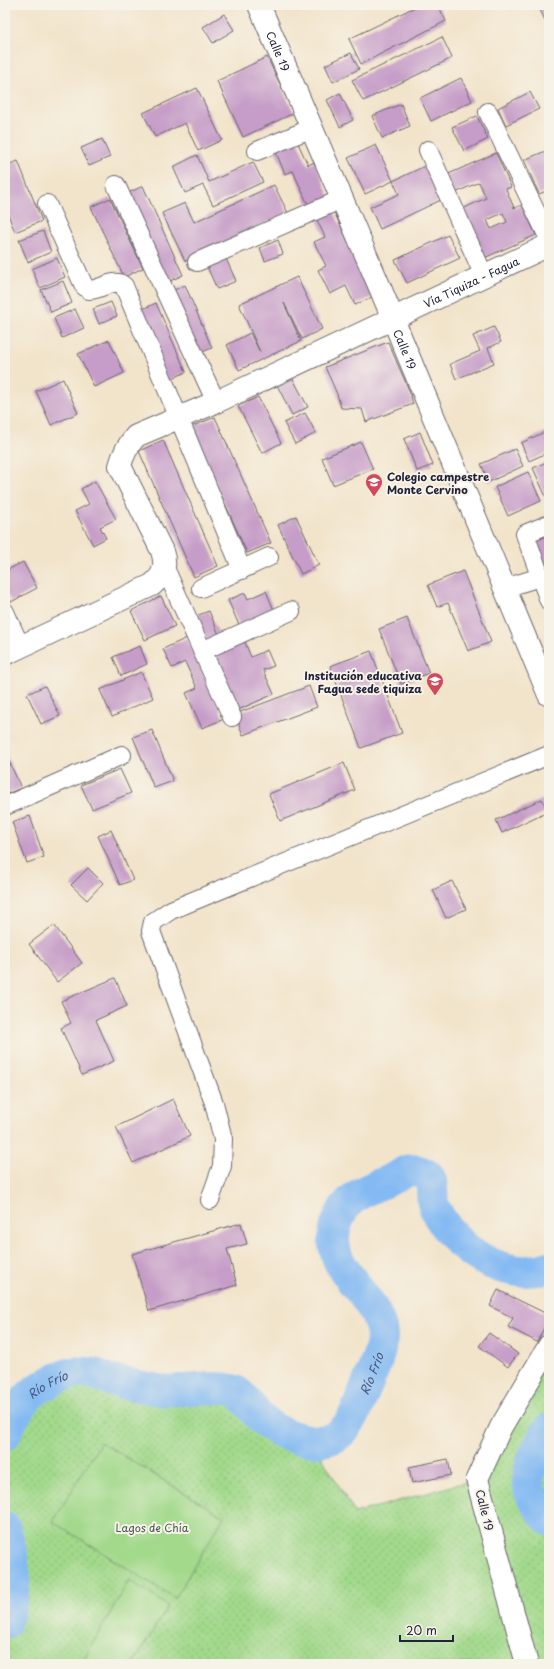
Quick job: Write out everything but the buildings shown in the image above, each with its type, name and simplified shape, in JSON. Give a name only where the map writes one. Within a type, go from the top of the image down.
[{"type":"street","name":"Calle 19","points":[[259,5],[393,319],[549,695]]},
{"type":"street","points":[[488,112],[549,239]]},
{"type":"street","points":[[257,151],[312,128]]},
{"type":"street","points":[[428,150],[484,276]]},
{"type":"street","points":[[116,185],[216,402]]},
{"type":"street","points":[[197,262],[342,199]]},
{"type":"street","points":[[47,204],[84,286],[89,290],[94,290],[115,282],[121,283],[124,286],[242,570]]},
{"type":"street","name":"Vía Tiquiza - Fagua","points":[[165,568],[165,560],[162,551],[120,466],[123,454],[128,445],[136,436],[216,402],[549,245]]},
{"type":"street","points":[[549,524],[525,534],[549,601]]},
{"type":"street","points":[[201,588],[269,557]]},
{"type":"street","points":[[5,612],[13,650],[152,585],[160,578],[165,568]]},
{"type":"street","points":[[165,568],[232,717]]},
{"type":"street","points":[[505,588],[540,577]]},
{"type":"street","points":[[202,651],[291,611]]},
{"type":"street","points":[[5,806],[122,755]]},
{"type":"street","points":[[210,1200],[222,1166],[223,1139],[214,1103],[151,931],[153,922],[171,910],[549,755]]},
{"type":"street","name":"Calle 19","points":[[527,1664],[477,1479],[501,1428],[549,1346]]},
{"type":"green space","name":"Lagos de Chía","points":[[549,1346],[549,1664],[5,1664],[5,1623],[10,1609],[16,1579],[13,1556],[5,1528],[5,1435],[13,1417],[30,1395],[56,1380],[73,1373],[94,1374],[114,1381],[159,1390],[224,1389],[237,1392],[267,1424],[286,1435],[312,1441],[355,1513],[477,1479]]},
{"type":"green space","points":[[101,1442],[224,1517],[175,1598],[53,1522]]},
{"type":"green space","points":[[129,1580],[168,1606],[133,1664],[81,1664]]},
{"type":"waterway","name":"Río Frío","points":[[5,1435],[18,1410],[29,1396],[56,1379],[73,1373],[97,1375],[114,1381],[167,1391],[211,1388],[230,1389],[237,1392],[266,1423],[280,1432],[298,1438],[317,1441],[326,1440],[338,1435],[348,1425],[358,1406],[378,1358],[382,1337],[378,1320],[370,1305],[340,1263],[334,1247],[335,1230],[343,1210],[355,1197],[406,1171],[418,1171],[429,1176],[432,1185],[434,1206],[444,1224],[454,1237],[482,1259],[498,1266],[515,1270],[532,1271],[549,1267]]},
{"type":"waterway","name":"Río Frío","points":[[549,1429],[535,1454],[531,1464],[528,1481],[529,1489],[536,1504],[549,1520]]},
{"type":"waterway","name":"Río Frío","points":[[5,1528],[14,1575],[13,1597],[5,1623]]},
{"type":"place","name":"Colegio campestre Monte Cervino","points":[[374,497]]},
{"type":"place","name":"Institución educativa Fagua sede tiquiza","points":[[435,696]]}]
